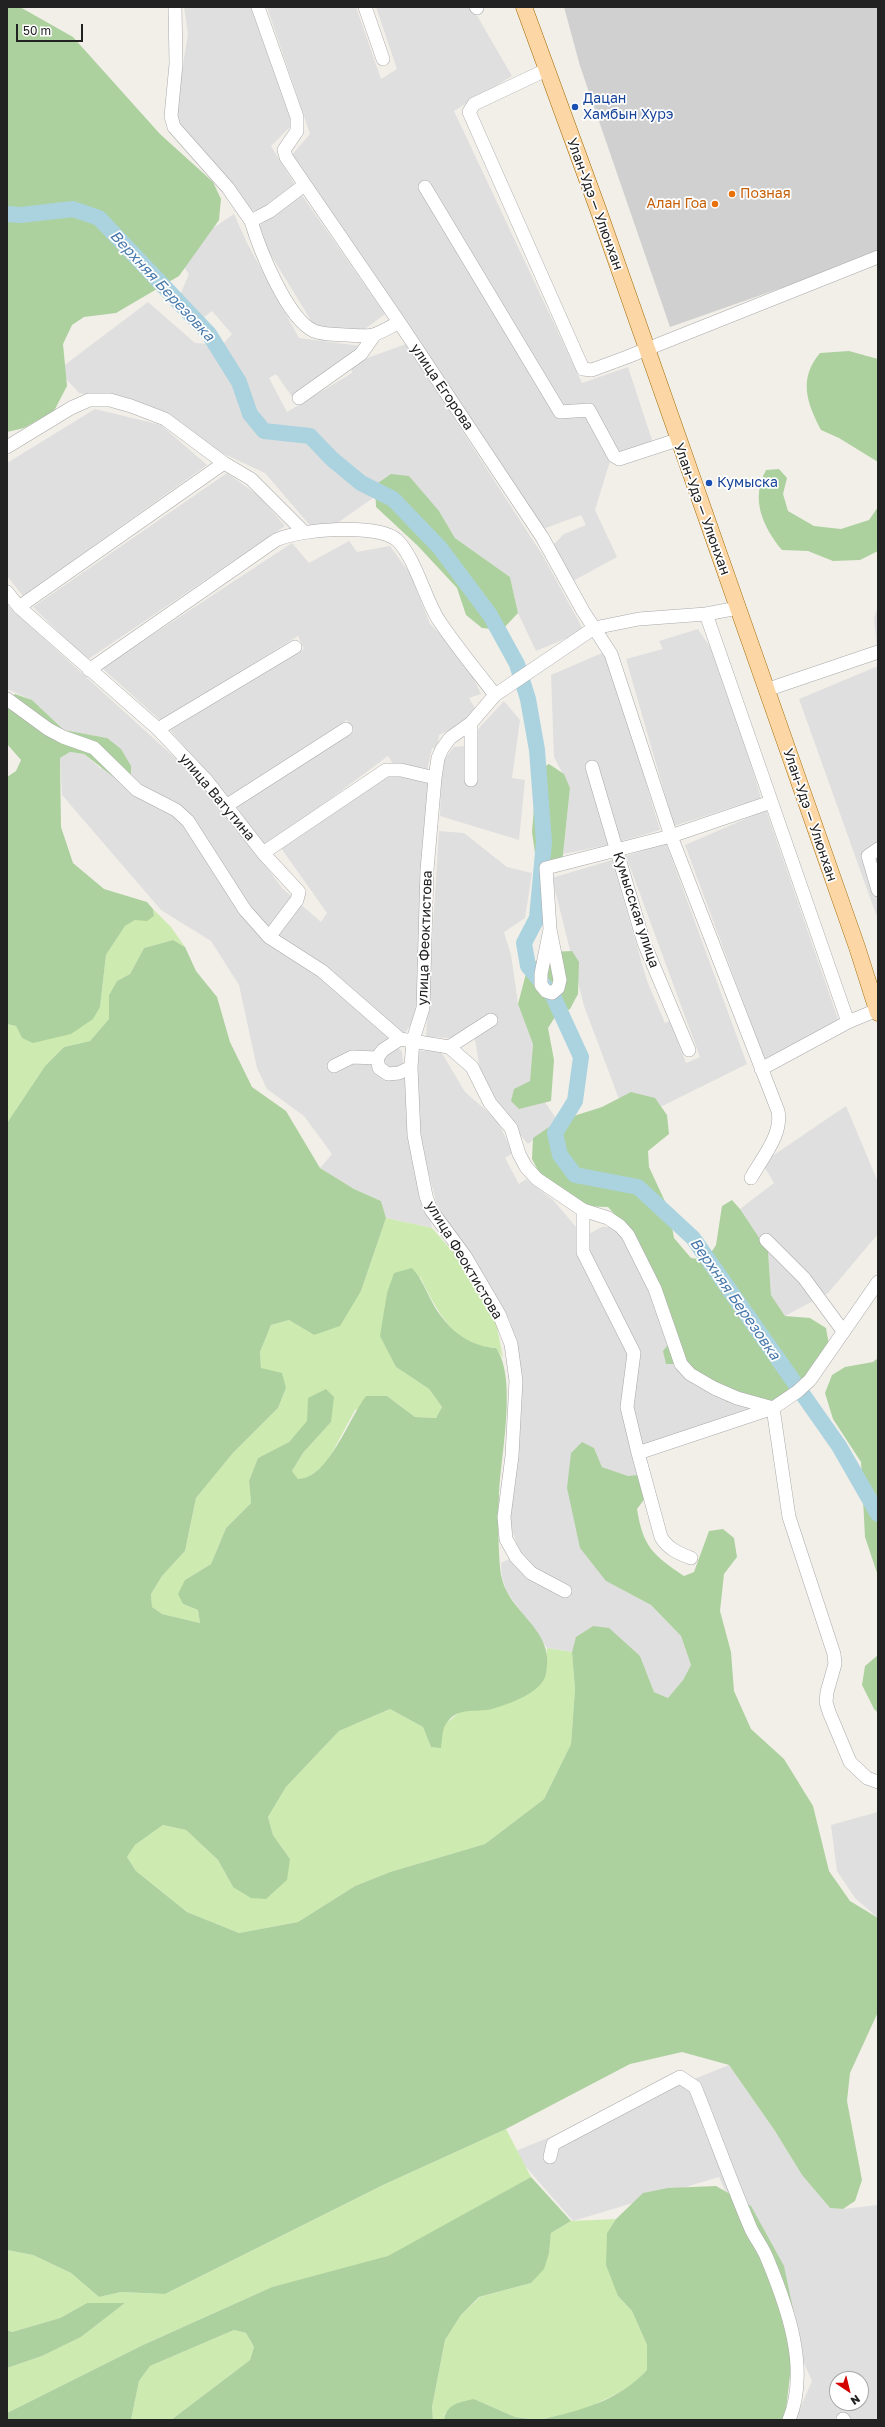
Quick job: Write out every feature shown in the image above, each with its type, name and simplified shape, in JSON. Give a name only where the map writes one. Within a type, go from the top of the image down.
[{"type":"main road","name":"Улан-Удэ — Улюнхан","points":[[524,7],[738,608],[878,1012]]},
{"type":"street","points":[[175,7],[176,64],[171,116],[174,127],[180,136],[228,188],[251,221],[260,251],[268,269],[302,321],[312,330],[322,333],[373,336]]},
{"type":"street","name":"улица Егорова","points":[[258,7],[297,117],[297,131],[284,150],[286,157],[303,186],[399,322],[542,537],[616,666],[671,836],[780,1121],[778,1131],[751,1178]]},
{"type":"street","points":[[365,7],[383,60]]},
{"type":"street","points":[[546,70],[474,104],[469,112],[583,369],[592,370],[878,257]]},
{"type":"street","points":[[251,221],[270,211],[303,186]]},
{"type":"street","points":[[425,187],[560,412],[589,410],[614,456],[619,459],[677,440]]},
{"type":"street","points":[[299,398],[361,354],[373,336],[399,322]]},
{"type":"street","points":[[7,447],[71,408],[89,400],[110,400],[131,406],[165,419],[224,463],[251,480],[304,532]]},
{"type":"street","points":[[19,607],[224,463]]},
{"type":"street","points":[[90,670],[276,540],[289,534],[304,532],[374,530],[387,534],[398,541],[406,551],[438,619],[495,695]]},
{"type":"street","name":"улица Ватутина","points":[[7,592],[19,607],[158,729],[207,781],[263,853],[386,770],[401,770],[435,778]]},
{"type":"street","name":"улица Феоктистова","points":[[565,1591],[531,1572],[516,1557],[506,1539],[504,1517],[512,1456],[516,1381],[511,1344],[496,1308],[465,1256],[439,1224],[426,1196],[414,1135],[410,1067],[406,1039],[423,1008],[427,870],[438,758],[442,749],[450,738],[471,723],[495,695],[594,628],[639,619],[706,614],[738,608]]},
{"type":"street","points":[[706,614],[848,1022]]},
{"type":"street","points":[[158,729],[295,647]]},
{"type":"street","points":[[766,690],[878,652]]},
{"type":"street","points":[[7,699],[48,729],[63,737],[94,748],[137,790],[176,810],[188,822],[245,910],[269,937],[322,971],[406,1039],[449,1047],[472,1067],[490,1103],[511,1128],[519,1154],[526,1167],[537,1179],[583,1210],[608,1218],[620,1226],[628,1235],[653,1285],[681,1364],[690,1374],[714,1388],[737,1398],[773,1408]]},
{"type":"street","points":[[471,723],[471,780]]},
{"type":"street","points":[[226,806],[346,729]]},
{"type":"street","name":"Кумысская улица","points":[[592,767],[644,943],[689,1050]]},
{"type":"street","points":[[550,930],[546,868],[671,836],[771,802]]},
{"type":"street","points":[[878,849],[868,856],[878,890]]},
{"type":"street","points":[[263,853],[299,892],[297,900],[269,937]]},
{"type":"street","points":[[761,1069],[848,1022],[878,1012]]},
{"type":"street","points":[[449,1047],[490,1020]]},
{"type":"street","points":[[406,1039],[383,1050],[377,1058],[379,1068],[388,1074],[399,1072],[410,1067]]},
{"type":"street","points":[[334,1066],[352,1057],[377,1058]]},
{"type":"street","points":[[583,1210],[582,1246],[586,1259],[634,1353],[627,1407],[661,1537],[666,1545],[674,1551],[691,1558]]},
{"type":"street","points":[[583,1230],[608,1218]]},
{"type":"street","points":[[766,1240],[804,1278],[843,1331]]},
{"type":"street","points":[[638,1453],[773,1408],[798,1392],[810,1380],[878,1282]]},
{"type":"street","points":[[773,1408],[789,1517],[834,1654],[835,1664],[826,1702],[850,1762],[867,1778],[878,1782]]},
{"type":"street","points":[[550,2157],[553,2144],[680,2077],[695,2087],[752,2231],[767,2256],[784,2302],[798,2363],[796,2391],[789,2420]]},
{"type":"shaded area","points":[[184,7],[252,7],[295,122],[271,146],[295,185],[263,211],[244,210],[174,118],[188,34]]},
{"type":"shaded area","points":[[267,7],[356,7],[381,79],[397,69],[376,7],[472,7],[512,76],[454,111],[582,383],[628,367],[653,443],[611,458],[595,510],[617,557],[573,581],[553,545],[564,534],[586,525],[581,515],[543,529],[291,156],[310,134]]},
{"type":"shaded area","points":[[564,7],[878,7],[878,254],[670,327],[580,66]]},
{"type":"shaded area","points":[[301,194],[385,314],[357,335],[315,327],[255,229]]},
{"type":"shaded area","points":[[234,214],[247,243],[299,338],[361,346],[334,375],[293,398],[276,374],[269,378],[287,412],[352,373],[351,364],[406,344],[543,556],[584,631],[536,651],[518,613],[510,577],[455,538],[439,511],[375,485],[376,496],[330,528],[313,529],[265,473],[209,447],[166,412],[79,393],[58,370],[148,302],[195,343],[222,345],[232,334],[212,311],[193,326],[177,302],[189,274],[174,254]]},
{"type":"shaded area","points":[[95,409],[161,425],[207,465],[23,596],[7,576],[7,463]]},
{"type":"shaded area","points":[[227,473],[259,496],[285,526],[87,660],[33,607]]},
{"type":"shaded area","points":[[349,541],[357,552],[390,546],[411,575],[430,624],[464,658],[481,694],[469,698],[477,712],[472,718],[439,735],[437,749],[432,748],[427,771],[393,764],[388,756],[264,848],[237,807],[354,731],[347,720],[227,797],[170,730],[304,649],[298,636],[161,721],[102,668],[292,543],[309,563]]},
{"type":"shaded area","points":[[7,605],[208,788],[282,888],[321,922],[327,913],[281,848],[389,771],[429,780],[417,1016],[396,1045],[402,1052],[412,1154],[420,1174],[432,1228],[386,1218],[381,1201],[354,1189],[320,1168],[332,1154],[304,1116],[267,1089],[257,1068],[239,985],[211,941],[161,910],[62,795],[60,758],[70,752],[84,754],[101,769],[107,738],[64,730],[32,700],[7,689]]},
{"type":"shaded area","points":[[878,607],[878,658],[874,618]]},
{"type":"shaded area","points":[[698,629],[720,662],[761,798],[674,826],[626,659],[663,649],[659,641]]},
{"type":"shaded area","points":[[602,653],[609,660],[660,830],[608,845],[563,854],[570,788],[554,757],[551,675]]},
{"type":"shaded area","points":[[878,666],[878,920],[799,699]]},
{"type":"shaded area","points":[[504,701],[520,720],[512,778],[525,780],[519,840],[440,816],[442,762],[454,747],[474,745],[479,728]]},
{"type":"shaded area","points":[[766,810],[839,1022],[765,1061],[685,845]]},
{"type":"shaded area","points":[[439,831],[464,833],[507,867],[532,873],[525,918],[504,932],[511,955],[518,1004],[533,1044],[530,1081],[558,1121],[528,1144],[484,1093],[475,1039],[426,1037]]},
{"type":"shaded area","points":[[666,843],[747,1064],[628,1123],[584,1006],[552,878],[612,860],[647,981],[665,1023],[670,1021],[686,1063],[700,1057],[626,856]]},
{"type":"shaded area","points":[[440,1050],[465,1092],[497,1120],[513,1153],[505,1158],[519,1184],[526,1179],[553,1200],[577,1228],[577,1240],[602,1227],[617,1227],[714,1388],[762,1405],[631,1452],[639,1475],[628,1476],[602,1467],[594,1448],[606,1581],[651,1605],[681,1636],[691,1665],[683,1680],[668,1698],[654,1692],[640,1656],[593,1626],[577,1637],[572,1652],[547,1648],[507,1592],[502,1578],[501,1563],[520,1554],[508,1517],[517,1358],[510,1321],[470,1254],[438,1209],[427,1167],[419,1150],[416,1051]]},
{"type":"shaded area","points":[[846,1106],[878,1182],[878,1234],[828,1293],[785,1316],[771,1295],[768,1251],[740,1209],[774,1183],[762,1163]]},
{"type":"shaded area","points":[[878,1812],[878,1918],[855,1898],[837,1871],[831,1825]]},
{"type":"shaded area","points":[[729,2065],[775,2131],[802,2175],[830,2208],[843,2209],[878,2205],[878,2420],[795,2420],[812,2381],[719,2177],[573,2221],[513,2152]]},
{"type":"green space","points":[[7,7],[20,7],[73,37],[160,134],[213,182],[221,199],[219,220],[179,276],[116,313],[84,317],[72,325],[63,344],[67,386],[54,411],[24,428],[7,432]]},
{"type":"green space","points":[[849,351],[878,359],[878,462],[839,438],[821,430],[809,401],[807,382],[809,372],[820,353]]},
{"type":"green space","points":[[779,469],[787,478],[783,494],[788,511],[814,526],[841,529],[869,520],[878,507],[878,551],[860,560],[833,561],[808,551],[782,550],[769,532],[764,522],[759,502],[761,481],[766,470]]},
{"type":"green space","points":[[391,474],[409,476],[439,511],[455,538],[510,577],[518,613],[502,630],[482,628],[466,615],[457,588],[418,546],[376,507],[375,485]]},
{"type":"green space","points":[[15,694],[32,700],[64,730],[107,738],[121,749],[131,766],[131,777],[120,782],[84,754],[70,752],[60,758],[61,827],[73,863],[104,889],[147,902],[153,909],[154,916],[147,921],[135,920],[125,926],[106,955],[100,1007],[93,1019],[71,1034],[33,1043],[22,1038],[16,1026],[7,1024],[7,777],[16,771],[21,760],[7,744],[7,699]]},
{"type":"green space","points":[[549,764],[564,774],[570,788],[562,864],[550,873],[537,867],[532,832],[537,770]]},
{"type":"green space","points":[[153,909],[171,927],[185,947],[173,940],[144,948],[130,974],[117,981],[109,995],[109,1019],[90,1041],[64,1047],[45,1066],[7,1123],[7,1024],[16,1026],[22,1038],[100,1007],[106,955],[125,926],[135,920],[154,916]]},
{"type":"green space","points":[[173,940],[185,947],[196,971],[217,997],[230,1042],[252,1087],[286,1111],[320,1168],[354,1189],[381,1201],[386,1218],[361,1291],[340,1326],[314,1335],[289,1320],[271,1325],[260,1352],[261,1368],[282,1373],[286,1388],[278,1408],[233,1453],[196,1498],[185,1551],[162,1576],[151,1594],[152,1607],[162,1614],[200,1623],[198,1610],[183,1604],[178,1594],[185,1580],[211,1564],[226,1528],[251,1503],[249,1481],[258,1458],[289,1442],[307,1421],[308,1398],[326,1389],[334,1397],[331,1422],[303,1453],[292,1471],[298,1479],[309,1476],[319,1469],[328,1459],[366,1396],[387,1396],[415,1417],[436,1418],[442,1407],[429,1389],[396,1367],[380,1336],[387,1293],[394,1273],[412,1268],[446,1323],[458,1334],[472,1342],[496,1348],[502,1362],[506,1379],[507,1399],[499,1505],[499,1539],[502,1579],[507,1592],[514,1603],[539,1634],[545,1646],[547,1659],[546,1674],[543,1681],[538,1687],[524,1697],[492,1709],[461,1712],[450,1718],[442,1735],[441,1748],[431,1747],[423,1727],[390,1709],[339,1731],[286,1787],[268,1817],[273,1835],[290,1859],[287,1880],[266,1899],[251,1898],[233,1887],[218,1860],[186,1830],[163,1825],[135,1845],[127,1857],[136,1871],[187,1912],[239,1933],[298,1922],[355,1886],[390,1872],[485,1844],[544,1799],[571,1744],[575,1689],[572,1652],[576,1637],[593,1626],[609,1628],[640,1656],[654,1692],[668,1698],[683,1680],[691,1665],[681,1636],[651,1605],[606,1581],[580,1548],[567,1488],[571,1453],[582,1442],[594,1448],[602,1467],[628,1476],[646,1474],[649,1493],[637,1509],[639,1522],[643,1533],[646,1541],[657,1556],[684,1576],[694,1572],[709,1531],[723,1529],[734,1538],[737,1557],[724,1574],[720,1611],[731,1652],[734,1691],[751,1729],[784,1759],[813,1806],[829,1871],[850,1901],[878,1918],[878,2012],[850,2073],[847,2101],[862,2180],[855,2201],[843,2209],[830,2208],[802,2175],[775,2131],[729,2065],[682,2052],[630,2064],[506,2129],[383,2185],[165,2294],[121,2292],[99,2297],[71,2273],[33,2255],[7,2250],[7,1123],[45,1066],[64,1047],[90,1041],[109,1019],[109,995],[117,981],[130,974],[144,948]]},
{"type":"green space","points":[[572,951],[579,962],[578,994],[570,1009],[555,1017],[548,1028],[554,1060],[551,1101],[519,1109],[511,1101],[514,1089],[530,1081],[533,1044],[518,1004],[528,966],[550,952]]},
{"type":"green space","points":[[631,1092],[655,1098],[667,1115],[669,1134],[648,1151],[649,1167],[669,1210],[674,1238],[691,1258],[706,1260],[716,1245],[722,1206],[732,1200],[740,1209],[768,1251],[771,1295],[785,1316],[810,1318],[826,1328],[829,1345],[808,1374],[786,1394],[762,1405],[727,1402],[714,1388],[691,1383],[681,1364],[666,1364],[663,1351],[675,1336],[635,1237],[608,1207],[577,1206],[548,1189],[532,1159],[533,1138],[558,1121],[602,1107]]},
{"type":"green space","points":[[386,1218],[432,1228],[461,1261],[495,1316],[503,1358],[496,1348],[481,1346],[468,1341],[448,1324],[433,1302],[420,1277],[396,1367],[429,1389],[442,1407],[436,1418],[415,1417],[387,1396],[355,1410],[327,1462],[307,1479],[298,1479],[292,1471],[303,1453],[331,1422],[308,1421],[289,1442],[258,1458],[249,1481],[251,1503],[226,1528],[211,1564],[185,1580],[183,1604],[198,1610],[200,1623],[162,1614],[152,1607],[151,1594],[162,1576],[185,1551],[196,1498],[233,1453],[278,1408],[286,1388],[261,1368],[260,1352],[271,1325],[289,1320],[314,1335],[361,1291]]},
{"type":"green space","points":[[878,1358],[878,1576],[865,1537],[861,1462],[833,1419],[825,1393],[832,1375],[845,1367],[873,1362]]},
{"type":"green space","points":[[547,1648],[572,1652],[575,1689],[571,1744],[544,1799],[485,1844],[390,1872],[355,1886],[298,1922],[239,1933],[187,1912],[136,1871],[127,1857],[135,1845],[163,1825],[186,1830],[218,1860],[233,1887],[290,1859],[273,1835],[268,1817],[286,1787],[339,1731],[390,1709],[423,1727],[431,1747],[445,1724],[461,1711],[492,1709],[546,1675]]},
{"type":"green space","points":[[878,1655],[878,1713],[874,1709],[862,1685],[865,1666]]},
{"type":"green space","points":[[506,2129],[531,2177],[388,2257],[272,2287],[143,2345],[7,2413],[7,2368],[42,2356],[81,2337],[125,2303],[87,2303],[60,2318],[12,2332],[7,2330],[7,2250],[33,2255],[71,2273],[99,2297],[121,2292],[165,2294],[383,2185]]},
{"type":"green space","points":[[531,2177],[571,2221],[551,2233],[549,2253],[544,2269],[531,2283],[479,2297],[461,2315],[445,2340],[432,2407],[433,2420],[171,2420],[250,2360],[254,2347],[246,2333],[234,2330],[150,2366],[139,2381],[131,2420],[7,2420],[7,2413],[143,2345],[272,2287],[388,2256]]},
{"type":"green space","points":[[716,2186],[751,2206],[784,2266],[796,2323],[786,2410],[783,2420],[539,2420],[584,2408],[611,2397],[635,2381],[647,2370],[647,2345],[632,2311],[618,2296],[606,2265],[607,2233],[616,2219],[643,2193],[668,2188]]},
{"type":"green space","points":[[616,2219],[607,2233],[618,2296],[632,2311],[647,2345],[647,2370],[631,2387],[585,2409],[539,2420],[515,2417],[474,2399],[445,2413],[444,2420],[433,2420],[432,2407],[445,2340],[461,2315],[480,2297],[531,2283],[549,2253],[551,2233],[571,2221]]},
{"type":"green space","points":[[87,2303],[125,2303],[81,2337],[42,2356],[7,2368],[7,2330],[12,2332],[60,2318]]},
{"type":"green space","points":[[234,2330],[246,2333],[254,2347],[250,2360],[171,2420],[131,2420],[139,2381],[150,2366]]},
{"type":"green space","points":[[474,2399],[515,2417],[537,2420],[444,2420],[445,2415],[451,2407]]},
{"type":"waterway","name":"Верхняя Березовка","points":[[7,214],[21,215],[73,209],[99,218],[209,334],[239,382],[250,414],[264,431],[310,436],[332,459],[361,483],[393,499],[440,548],[490,615],[517,664],[528,699],[537,750],[544,842],[537,918],[524,943],[528,966],[553,996],[581,1057],[575,1101],[555,1133],[560,1155],[575,1175],[638,1187],[693,1238],[839,1446],[878,1514]]},
{"type":"place","name":"Дацан Хамбын Хурэ","points":[[575,107]]},
{"type":"place","name":"Позная","points":[[732,194]]},
{"type":"place","name":"Алан Гоа","points":[[715,204]]},
{"type":"place","name":"Кумыска","points":[[709,483]]}]
